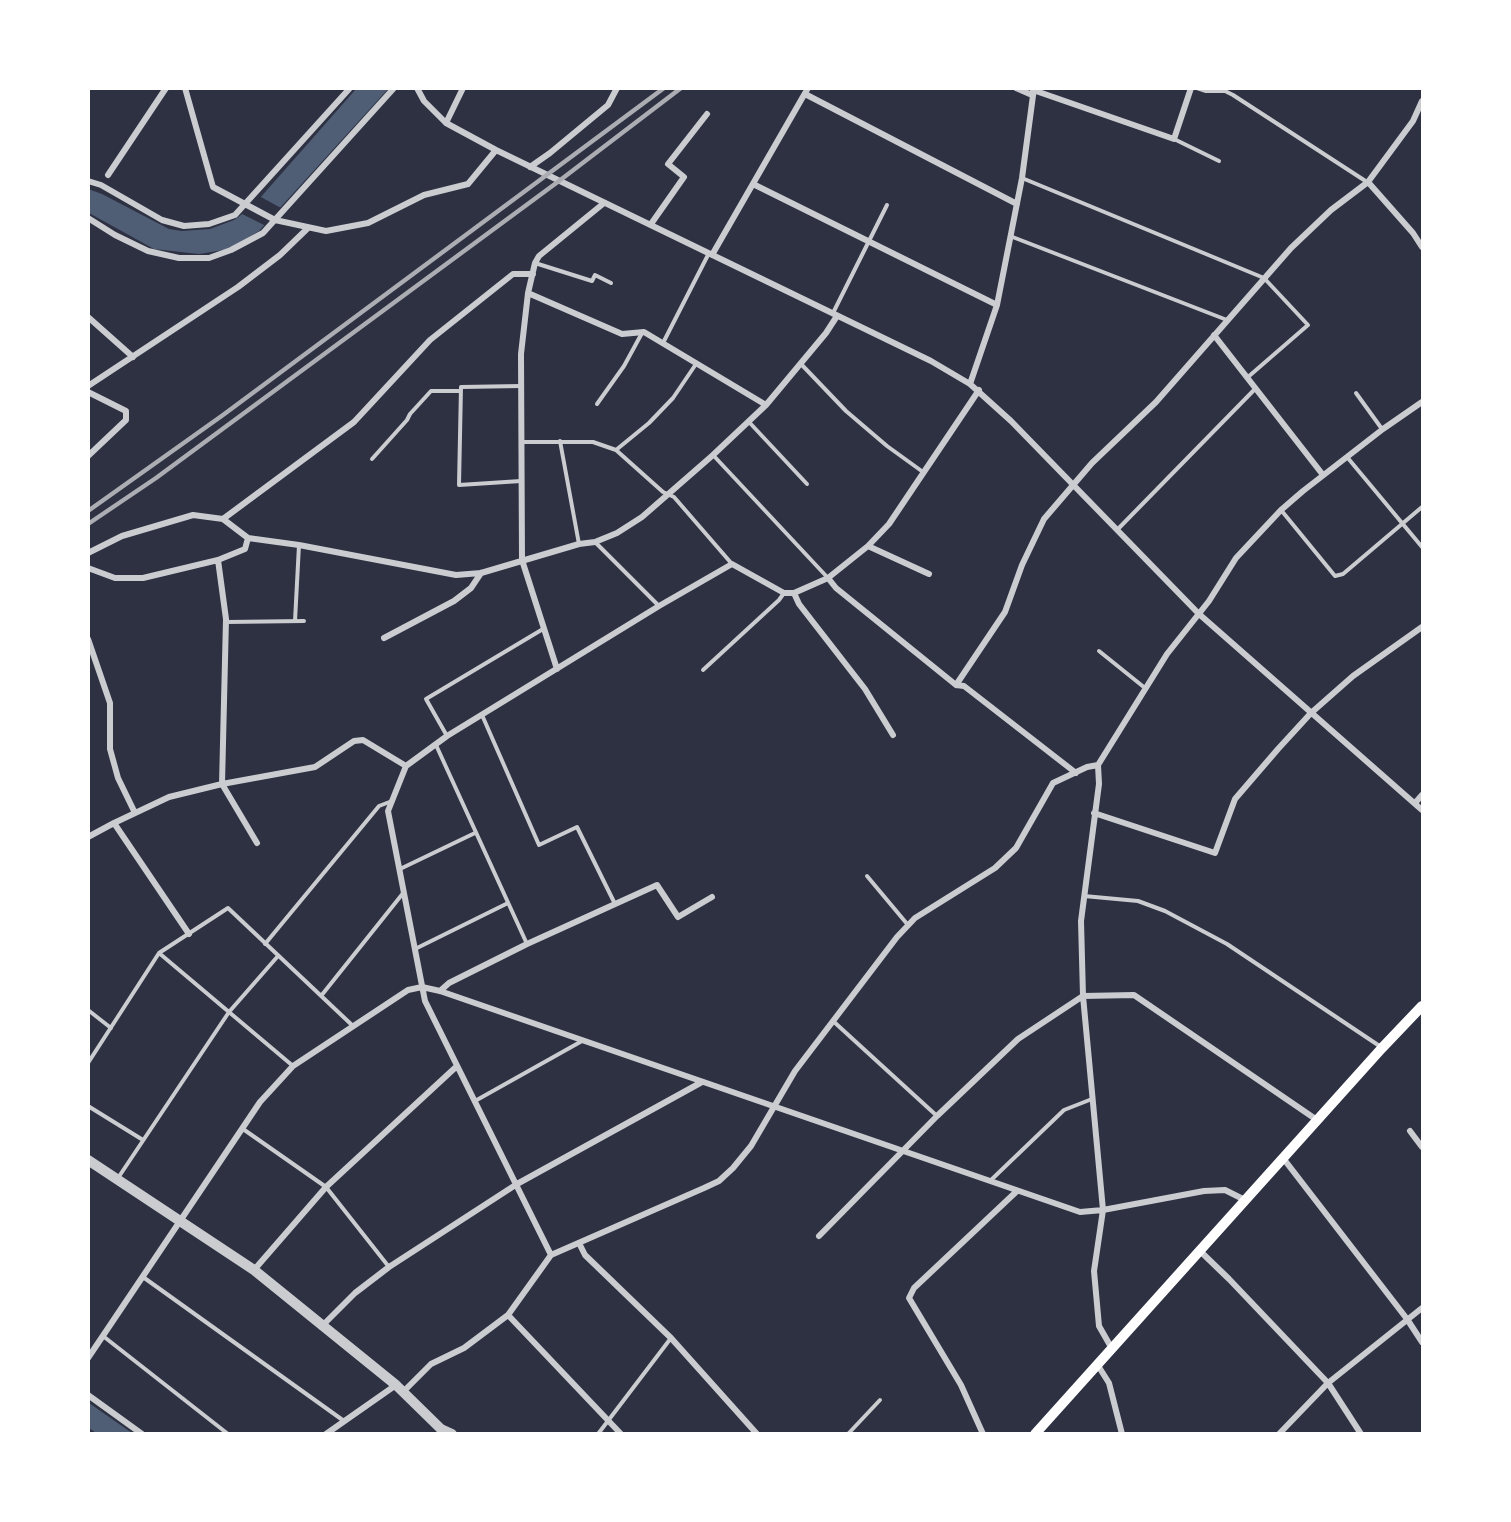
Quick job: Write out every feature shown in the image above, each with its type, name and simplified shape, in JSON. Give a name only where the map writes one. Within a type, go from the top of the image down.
[{"type":"main road","points":[[1035,1434],[1111,1347],[1422,1006]]},
{"type":"street","points":[[108,175],[166,88]]},
{"type":"street","points":[[185,88],[213,187],[273,219],[308,228],[326,231],[368,223],[424,195],[468,184],[496,150]]},
{"type":"street","points":[[88,181],[101,185],[162,220],[184,226],[208,224],[235,215],[249,205],[350,88]]},
{"type":"street","points":[[88,218],[115,235],[148,251],[179,258],[209,258],[231,250],[263,233],[273,219],[394,88]]},
{"type":"street","points":[[417,88],[424,101],[446,123],[496,150],[835,314],[938,365],[970,384],[1074,485],[1199,614],[1422,810]]},
{"type":"street","points":[[446,123],[463,88]]},
{"type":"street","points":[[530,166],[550,153],[608,105],[617,88]]},
{"type":"street","points":[[1016,88],[1033,91],[1174,139],[1191,88]]},
{"type":"street","points":[[710,254],[806,91],[1017,204]]},
{"type":"street","points":[[970,384],[997,305],[1022,178],[1033,91]]},
{"type":"street","points":[[956,685],[1005,612],[1022,565],[1044,519],[1092,464],[1156,402],[1291,248],[1331,210],[1368,182],[1413,121],[1422,101]]},
{"type":"street","points":[[651,224],[684,177],[668,164],[707,114]]},
{"type":"street","points":[[1368,182],[1413,233],[1422,247]]},
{"type":"street","points":[[753,184],[997,305]]},
{"type":"street","points":[[557,669],[522,560],[521,354],[528,293],[535,263],[539,256],[604,203]]},
{"type":"street","points":[[88,386],[238,287],[280,255],[308,228]]},
{"type":"street","points":[[224,519],[354,422],[430,340],[513,274],[533,274]]},
{"type":"street","points":[[528,293],[622,334],[642,333],[766,405]]},
{"type":"street","points":[[88,553],[122,536],[193,514],[224,519],[248,538],[456,575],[481,573],[579,544],[595,542],[627,527],[669,495],[713,456],[766,405],[826,333],[835,314]]},
{"type":"street","points":[[88,317],[133,357]]},
{"type":"street","points":[[1214,335],[1323,476]]},
{"type":"street","points":[[551,1256],[425,1001],[388,811],[406,766],[447,736],[732,564],[784,593],[794,593],[828,578],[868,546],[889,524],[978,390]]},
{"type":"street","points":[[88,392],[126,411],[126,420],[88,456]]},
{"type":"street","points":[[1111,1347],[1099,1326],[1094,1271],[1103,1210],[1083,996],[1081,921],[1099,784],[1098,765],[1167,654],[1199,614],[1236,558],[1281,510],[1383,429],[1422,402]]},
{"type":"street","points":[[88,568],[115,578],[143,578],[218,560],[244,549],[248,538]]},
{"type":"street","points":[[868,546],[929,574]]},
{"type":"street","points":[[218,560],[226,622],[222,784],[257,843]]},
{"type":"street","points":[[384,638],[454,601],[471,588],[481,573]]},
{"type":"street","points":[[828,578],[836,588],[956,685],[964,686],[1076,773]]},
{"type":"street","points":[[794,593],[799,604],[865,689],[893,735]]},
{"type":"street","points":[[1094,813],[1215,852],[1235,799],[1311,713],[1353,676],[1422,627]]},
{"type":"street","points":[[88,639],[110,703],[110,749],[118,778],[135,813]]},
{"type":"street","points":[[88,837],[169,797],[222,784],[315,767],[354,741],[363,740],[406,766]]},
{"type":"street","points":[[326,1434],[400,1389],[431,1364],[464,1348],[508,1316],[551,1256],[719,1181],[751,1146],[795,1071],[908,925],[915,918],[995,868],[1016,848],[1053,783],[1087,767],[1098,765]]},
{"type":"street","points":[[1415,803],[1422,795]]},
{"type":"street","points":[[114,823],[189,934]]},
{"type":"street","points":[[440,991],[449,983],[526,944],[657,885],[678,917],[712,897]]},
{"type":"street","points":[[88,1358],[260,1102],[293,1066],[408,990],[422,987],[440,991],[1080,1212],[1103,1210],[1204,1191],[1225,1190],[1245,1200]]},
{"type":"street","points":[[819,1236],[937,1116],[1018,1039],[1083,996],[1134,995],[1317,1120]]},
{"type":"street","points":[[254,1270],[326,1187],[457,1066]]},
{"type":"street","points":[[323,1325],[355,1293],[389,1268],[517,1184],[702,1082]]},
{"type":"street","points":[[1410,1131],[1422,1147]]},
{"type":"street","points":[[1283,1158],[1407,1319],[1422,1342]]},
{"type":"street","points":[[88,1160],[254,1270],[400,1389],[444,1432]]},
{"type":"street","points":[[982,1434],[961,1385],[909,1298],[914,1288],[1017,1191]]},
{"type":"street","points":[[579,1243],[585,1255],[671,1338],[756,1434]]},
{"type":"street","points":[[1199,1251],[1229,1279],[1328,1383],[1361,1434]]},
{"type":"street","points":[[1279,1434],[1328,1383],[1422,1308]]},
{"type":"street","points":[[508,1316],[621,1434]]},
{"type":"street","points":[[1096,1364],[1109,1383],[1122,1434]]},
{"type":"street","points":[[88,1395],[142,1434]]},
{"type":"lane","points":[[1197,88],[1206,91],[1225,91],[1233,95],[1368,182]]},
{"type":"lane","points":[[1233,95],[1236,88]]},
{"type":"lane","points":[[1174,139],[1219,161]]},
{"type":"lane","points":[[1022,178],[1264,278],[1308,325],[1248,377]]},
{"type":"lane","points":[[835,314],[887,205]]},
{"type":"lane","points":[[1010,236],[1227,320]]},
{"type":"lane","points":[[662,343],[710,254]]},
{"type":"lane","points":[[535,263],[592,281],[595,275],[610,283]]},
{"type":"lane","points":[[597,404],[624,366],[642,333]]},
{"type":"lane","points":[[801,363],[846,411],[887,446],[924,472]]},
{"type":"lane","points":[[616,450],[649,423],[665,406],[696,364]]},
{"type":"lane","points":[[521,481],[459,485],[461,387],[522,386]]},
{"type":"lane","points":[[1117,530],[1256,388]]},
{"type":"lane","points":[[372,459],[431,391],[460,391]]},
{"type":"lane","points":[[1356,393],[1383,429]]},
{"type":"lane","points":[[749,421],[807,484]]},
{"type":"lane","points":[[560,441],[579,544]]},
{"type":"lane","points":[[522,442],[593,442],[616,450],[663,492],[674,497],[732,564]]},
{"type":"lane","points":[[713,456],[828,578]]},
{"type":"lane","points":[[1347,457],[1422,548]]},
{"type":"lane","points":[[1281,510],[1335,576],[1342,574],[1422,507]]},
{"type":"lane","points":[[595,542],[659,606]]},
{"type":"lane","points":[[296,621],[299,546]]},
{"type":"lane","points":[[703,670],[784,593]]},
{"type":"lane","points":[[226,622],[304,621]]},
{"type":"lane","points":[[447,736],[426,699],[543,629]]},
{"type":"lane","points":[[1099,651],[1145,688]]},
{"type":"lane","points":[[482,715],[539,845],[577,827],[615,904]]},
{"type":"lane","points":[[436,744],[526,944]]},
{"type":"lane","points":[[265,944],[379,806],[392,801]]},
{"type":"lane","points":[[400,869],[476,833]]},
{"type":"lane","points":[[867,876],[908,925]]},
{"type":"lane","points":[[321,996],[404,892]]},
{"type":"lane","points":[[1084,896],[1138,901],[1165,911],[1227,944],[1382,1048]]},
{"type":"lane","points":[[415,949],[508,903]]},
{"type":"lane","points":[[88,1063],[159,953],[228,908],[353,1026]]},
{"type":"lane","points":[[159,953],[293,1066]]},
{"type":"lane","points":[[117,1179],[229,1012],[278,956]]},
{"type":"lane","points":[[88,1010],[111,1028]]},
{"type":"lane","points":[[833,1021],[937,1116]]},
{"type":"lane","points":[[475,1101],[582,1041]]},
{"type":"lane","points":[[990,1182],[1064,1110],[1092,1099]]},
{"type":"lane","points":[[88,1106],[143,1140]]},
{"type":"lane","points":[[242,1129],[326,1187],[389,1268]]},
{"type":"lane","points":[[143,1276],[344,1421]]},
{"type":"lane","points":[[103,1336],[228,1434]]},
{"type":"lane","points":[[598,1434],[671,1338]]},
{"type":"lane","points":[[848,1434],[880,1400]]},
{"type":"water","points":[[356,89],[388,89],[259,231],[236,245],[224,250],[199,254],[154,249],[89,213],[88,189],[169,229],[182,231],[210,229],[234,220],[252,207]]},
{"type":"water","points":[[89,1403],[132,1433],[96,1433],[89,1428]]},
{"type":"pier","points":[[259,196],[281,208],[266,226],[242,214]]},
{"type":"railway","points":[[88,511],[223,415],[664,88]]},
{"type":"railway","points":[[88,524],[156,478],[559,181],[681,88]]}]
